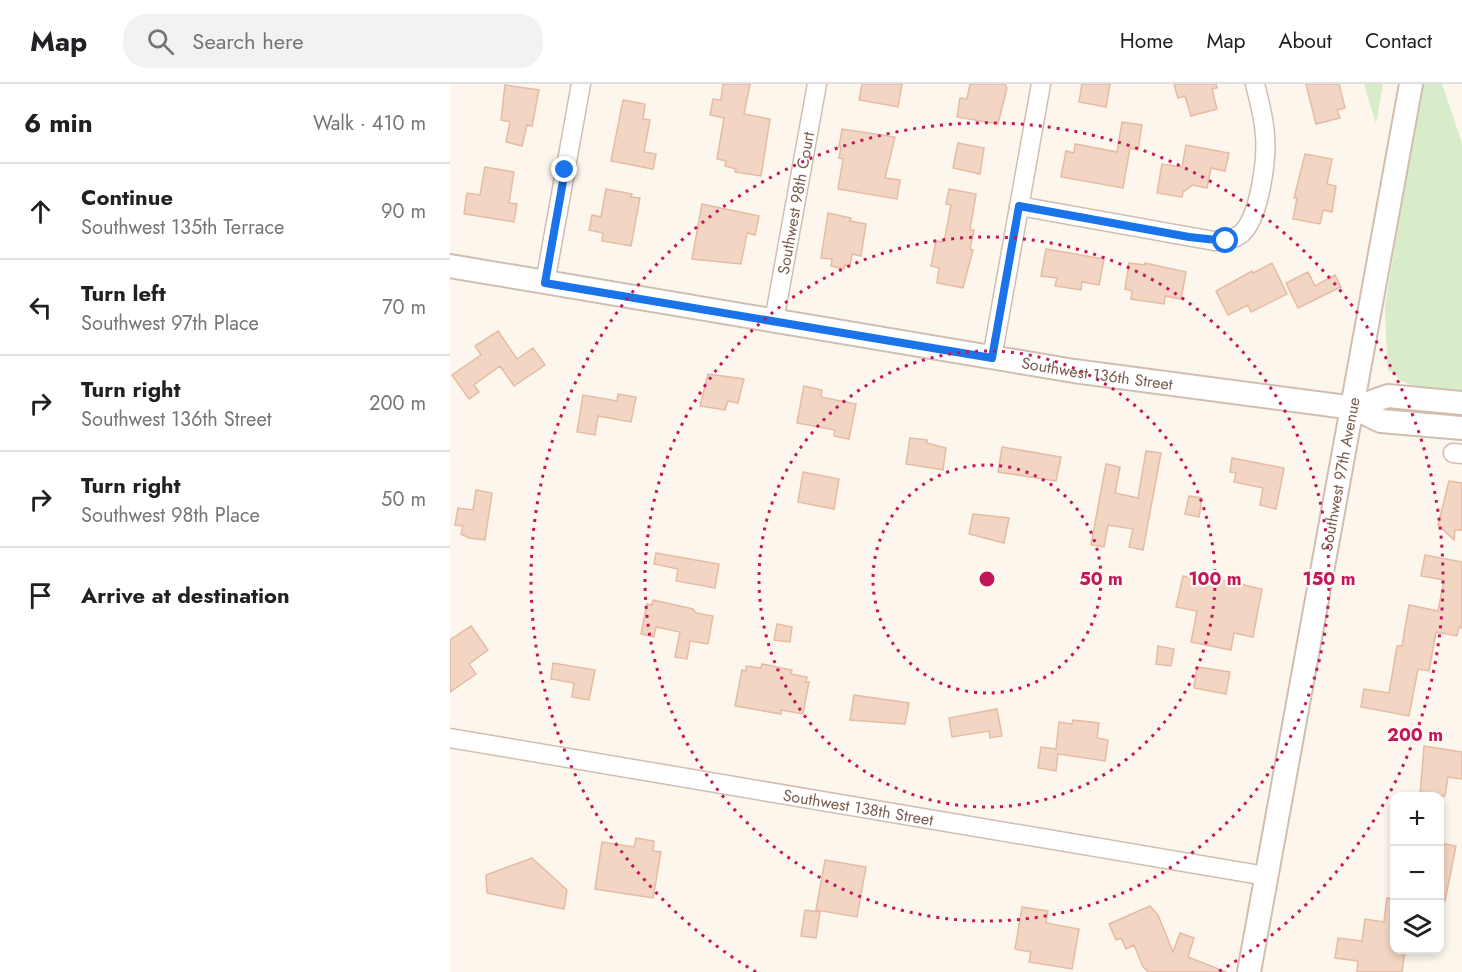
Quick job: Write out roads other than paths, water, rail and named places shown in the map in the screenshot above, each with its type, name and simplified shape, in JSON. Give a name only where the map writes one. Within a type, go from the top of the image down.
[{"type":"street","points":[[545,283],[580,84]]},
{"type":"street","name":"Southwest 98th Court","points":[[774,321],[817,84]]},
{"type":"street","points":[[992,358],[1041,84]]},
{"type":"street","points":[[1019,206],[1214,241],[1235,238],[1248,226],[1258,197],[1266,138],[1255,84]]},
{"type":"street","name":"Southwest 97th Avenue","points":[[1249,972],[1354,408],[1411,84]]},
{"type":"street","name":"Southwest 136th Street","points":[[450,266],[992,358],[1129,379],[1354,408],[1381,421],[1462,428]]},
{"type":"street","name":"Southwest 136th Street","points":[[1354,408],[1388,396],[1462,403]]},
{"type":"street","name":"Southwest 138th Street","points":[[450,738],[1266,876]]}]
